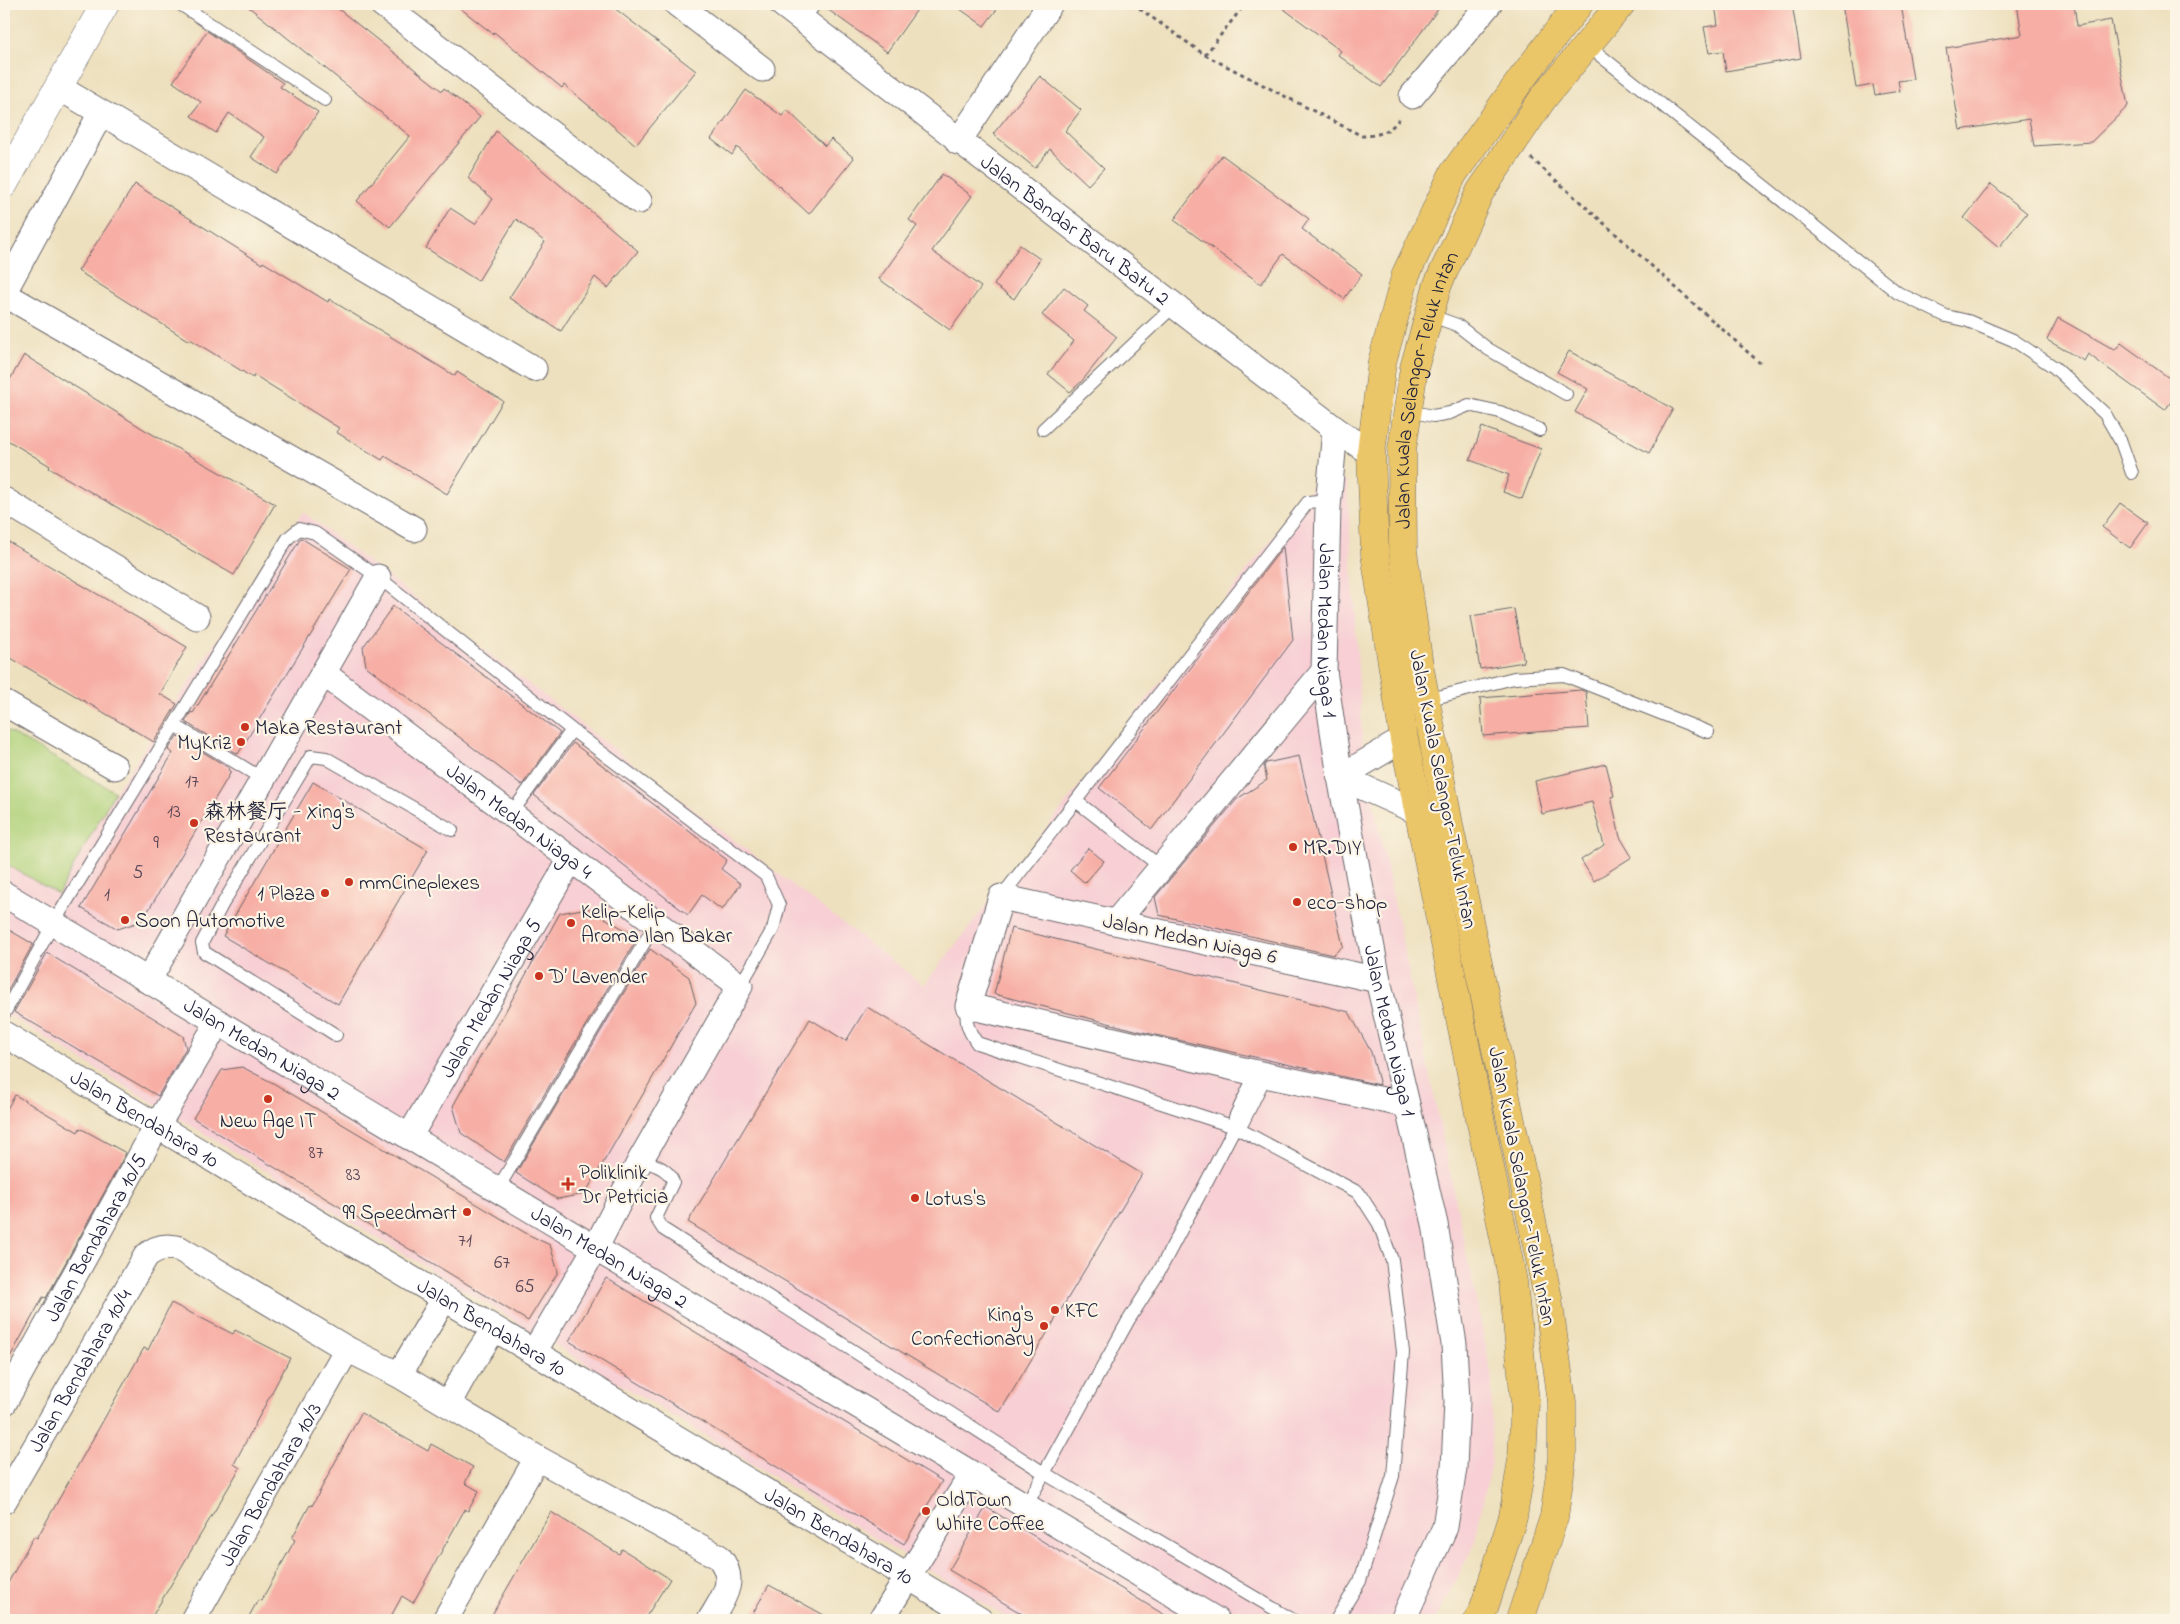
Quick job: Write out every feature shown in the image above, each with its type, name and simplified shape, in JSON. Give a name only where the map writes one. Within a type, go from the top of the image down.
[{"type":"highway","name":"Jalan Kuala Selangor-Teluk Intan","points":[[1478,1620],[1483,1611],[1513,1517],[1522,1460],[1525,1402],[1513,1282],[1404,739],[1375,554],[1371,453],[1382,362],[1406,274],[1453,174],[1522,77],[1579,4]]},
{"type":"highway","name":"Jalan Kuala Selangor-Teluk Intan","points":[[1520,1620],[1554,1517],[1562,1459],[1562,1402],[1548,1298],[1450,830],[1426,700],[1403,551],[1402,450],[1414,368],[1438,284],[1480,192],[1544,97],[1621,4]]},
{"type":"street","points":[[4,184],[105,4]]},
{"type":"street","points":[[382,4],[639,201]]},
{"type":"street","points":[[677,4],[762,69]]},
{"type":"street","name":"Jalan Bandar Baru Batu 2","points":[[782,4],[809,12],[958,142],[1334,429],[1371,453]]},
{"type":"street","points":[[958,142],[1050,4]]},
{"type":"street","points":[[1412,96],[1489,4]]},
{"type":"street","points":[[58,87],[534,369]]},
{"type":"street","points":[[101,113],[4,293],[414,529]]},
{"type":"street","name":"Jalan Medan Niaga 1","points":[[1334,429],[1328,507],[1324,671],[1340,777],[1378,980],[1435,1224],[1454,1344],[1457,1401],[1454,1468],[1445,1528],[1403,1620]]},
{"type":"street","points":[[4,500],[197,617]]},
{"type":"street","points":[[148,981],[378,577]]},
{"type":"street","points":[[1116,922],[1324,671]]},
{"type":"street","name":"Jalan Medan Niaga 4","points":[[323,673],[740,986]]},
{"type":"street","points":[[4,703],[115,767]]},
{"type":"street","points":[[1340,777],[1404,739]]},
{"type":"street","points":[[1340,777],[1418,812]]},
{"type":"street","name":"Jalan Medan Niaga 5","points":[[409,1137],[571,859]]},
{"type":"street","name":"Jalan Medan Niaga 2","points":[[4,894],[1216,1620]]},
{"type":"street","points":[[1001,898],[968,1006],[1261,1074],[1408,1105]]},
{"type":"street","name":"Jalan Medan Niaga 6","points":[[1001,898],[1378,980]]},
{"type":"street","points":[[534,1352],[596,1248],[641,1159],[740,986]]},
{"type":"street","name":"Jalan Bendahara 10/5","points":[[4,1403],[157,1126],[218,1022]]},
{"type":"street","name":"Jalan Bendahara 10","points":[[5,1032],[157,1126],[980,1620]]},
{"type":"street","name":"Jalan Bendahara 10/4","points":[[4,1501],[146,1256],[153,1250],[172,1246],[180,1249],[348,1349]]},
{"type":"street","points":[[399,1375],[444,1299]]},
{"type":"street","points":[[448,1404],[464,1374],[494,1329]]},
{"type":"street","points":[[348,1349],[399,1375],[537,1458],[719,1557],[729,1573],[725,1594],[710,1620]]},
{"type":"street","name":"Jalan Bendahara 10/3","points":[[193,1620],[348,1349]]},
{"type":"street","points":[[445,1620],[537,1458]]},
{"type":"street","points":[[881,1620],[909,1578],[972,1474]]},
{"type":"lane","points":[[180,4],[325,100]]},
{"type":"lane","points":[[1588,45],[1898,293],[1946,316],[1968,321],[2013,340],[2054,367],[2105,414],[2121,442],[2132,473]]},
{"type":"lane","points":[[1042,429],[1174,306]]},
{"type":"lane","points":[[1429,315],[1456,324],[1488,349],[1566,394]]},
{"type":"lane","points":[[1408,411],[1433,416],[1450,413],[1469,404],[1500,412],[1540,430]]},
{"type":"lane","points":[[1001,898],[1308,502],[1318,501],[1328,507]]},
{"type":"lane","points":[[5,1032],[53,924],[288,538],[299,529],[315,533],[378,577],[572,730],[766,876],[779,905],[773,929],[740,986]]},
{"type":"lane","points":[[1426,700],[1514,678],[1564,675],[1708,732]]},
{"type":"lane","points":[[174,725],[263,779]]},
{"type":"lane","points":[[510,815],[572,730]]},
{"type":"lane","points":[[336,1035],[204,952],[202,944],[222,905],[311,756],[326,758],[452,830]]},
{"type":"lane","points":[[1076,801],[1161,867]]},
{"type":"lane","points":[[497,1190],[656,923]]},
{"type":"lane","points":[[968,1006],[965,1017],[968,1031],[977,1043],[1235,1127],[1359,1193],[1379,1224],[1392,1260],[1403,1352],[1393,1476],[1360,1581],[1336,1620]]},
{"type":"lane","points":[[1026,1506],[1156,1276],[1235,1127],[1235,1117],[1261,1074]]},
{"type":"lane","points":[[641,1159],[665,1170],[671,1175],[673,1182],[656,1218],[662,1229],[1044,1473],[1293,1620]]},
{"type":"path","points":[[1133,4],[1205,55],[1362,136],[1384,133],[1392,128],[1412,96]]},
{"type":"path","points":[[1205,55],[1245,4]]},
{"type":"path","points":[[1513,143],[1760,362]]},
{"type":"shaded area","points":[[1321,476],[1347,482],[1363,751],[1492,1377],[1491,1462],[1474,1546],[1435,1620],[1011,1620],[4,1013],[4,863],[58,894],[115,792],[303,512],[924,985]]},
{"type":"green space","points":[[4,729],[115,792],[58,894],[4,863]]},
{"type":"building","points":[[245,4],[332,4],[442,91],[444,88],[480,117],[390,227],[357,201],[410,136]]},
{"type":"building","points":[[455,4],[609,4],[696,71],[636,145],[564,85],[562,88],[494,32],[493,34]]},
{"type":"building","points":[[823,4],[921,4],[887,52],[823,6]]},
{"type":"building","points":[[953,4],[1001,4],[984,26]]},
{"type":"building","points":[[1277,4],[1442,4],[1381,87],[1338,55],[1341,51]]},
{"type":"building","points":[[1715,4],[1792,4],[1801,58],[1726,71],[1723,51],[1709,53],[1704,27],[1718,25]]},
{"type":"building","points":[[1842,4],[1901,4],[1913,79],[1898,81],[1900,91],[1875,95],[1873,85],[1856,88]]},
{"type":"building","points":[[2017,4],[2074,4],[2077,26],[2111,20],[2128,106],[2091,142],[2034,146],[2029,119],[1960,130],[1946,48],[2022,35]]},
{"type":"building","points":[[207,31],[283,83],[280,87],[318,112],[277,174],[251,157],[264,137],[229,113],[216,133],[191,116],[201,102],[173,82]]},
{"type":"building","points":[[1040,76],[1081,110],[1065,131],[1104,168],[1088,185],[1050,149],[1035,168],[993,134]]},
{"type":"building","points":[[746,90],[782,116],[787,110],[825,146],[831,139],[854,158],[809,214],[737,147],[732,155],[711,139]]},
{"type":"building","points":[[496,131],[638,251],[608,288],[595,277],[561,331],[509,298],[545,242],[516,219],[478,281],[426,248],[450,208],[475,224],[493,199],[468,178]]},
{"type":"building","points":[[1222,155],[1309,219],[1302,229],[1362,274],[1344,299],[1283,254],[1261,284],[1174,220]]},
{"type":"building","points":[[942,174],[972,196],[932,251],[981,287],[950,330],[879,279],[917,226],[909,220]]},
{"type":"building","points":[[135,184],[262,264],[263,262],[328,302],[329,299],[455,376],[457,372],[503,401],[447,494],[385,456],[382,460],[336,432],[339,428],[254,375],[253,378],[190,339],[189,341],[78,271]]},
{"type":"building","points":[[1991,184],[2027,213],[1999,247],[1964,218]]},
{"type":"building","points":[[1020,245],[1040,259],[1014,299],[994,285]]},
{"type":"building","points":[[1064,287],[1088,306],[1084,311],[1117,337],[1082,381],[1070,392],[1048,374],[1074,341],[1042,315]]},
{"type":"building","points":[[2058,318],[2115,350],[2121,343],[2176,383],[2176,395],[2165,410],[2088,354],[2084,361],[2047,340]]},
{"type":"building","points":[[1569,351],[1673,409],[1649,453],[1575,412],[1588,389],[1557,372]]},
{"type":"building","points":[[24,355],[145,430],[275,504],[234,575],[49,468],[50,466],[4,438],[4,390]]},
{"type":"building","points":[[1482,427],[1541,449],[1522,499],[1503,492],[1509,475],[1470,460]]},
{"type":"building","points":[[2120,503],[2148,523],[2130,548],[2102,527]]},
{"type":"building","points":[[301,538],[351,569],[238,754],[185,722],[191,712],[193,713]]},
{"type":"building","points":[[4,539],[187,647],[160,694],[177,704],[154,742],[4,654]]},
{"type":"building","points":[[1283,547],[1293,640],[1152,829],[1099,788]]},
{"type":"building","points":[[393,606],[560,733],[522,785],[366,666],[363,647]]},
{"type":"building","points":[[1514,609],[1524,662],[1480,669],[1471,616]]},
{"type":"building","points":[[1581,690],[1586,692],[1589,728],[1483,736],[1480,698]]},
{"type":"building","points":[[177,736],[229,768],[228,770],[231,772],[142,921],[118,929],[81,908],[173,753],[168,750]]},
{"type":"building","points":[[573,743],[727,860],[721,869],[741,884],[722,910],[702,895],[688,915],[534,795]]},
{"type":"building","points":[[1299,756],[1343,946],[1333,955],[1159,915],[1155,897],[1237,799],[1267,780],[1264,766],[1266,763]]},
{"type":"building","points":[[1606,764],[1614,796],[1611,797],[1620,837],[1632,857],[1594,881],[1581,860],[1604,845],[1592,802],[1542,814],[1535,781]]},
{"type":"building","name":"1 Plaza","points":[[313,782],[428,850],[338,1004],[223,936]]},
{"type":"building","points":[[1088,848],[1104,861],[1085,883],[1070,870]]},
{"type":"building","points":[[588,908],[632,934],[637,939],[504,1162],[461,1133],[453,1106],[560,913]]},
{"type":"building","points":[[4,927],[33,944],[4,997]]},
{"type":"building","points":[[1011,928],[1349,1012],[1371,1052],[1380,1085],[1147,1033],[994,994]]},
{"type":"building","points":[[650,949],[689,977],[696,1003],[585,1194],[557,1199],[516,1173]]},
{"type":"building","points":[[47,953],[183,1036],[186,1048],[158,1096],[14,1012]]},
{"type":"building","name":"Lotus's","points":[[867,1007],[1142,1174],[1000,1412],[688,1222],[810,1019],[846,1041]]},
{"type":"building","points":[[242,1067],[273,1083],[529,1235],[550,1245],[558,1272],[528,1321],[193,1118],[222,1070]]},
{"type":"building","points":[[15,1095],[78,1132],[80,1128],[126,1153],[46,1298],[43,1297],[4,1368],[4,1114]]},
{"type":"building","points":[[606,1278],[942,1481],[904,1544],[569,1341]]},
{"type":"building","points":[[171,1303],[233,1334],[235,1330],[290,1358],[234,1464],[240,1468],[150,1620],[4,1620],[4,1590],[34,1536],[37,1538],[144,1348],[148,1350]]},
{"type":"building","points":[[361,1413],[428,1451],[431,1444],[473,1467],[465,1483],[479,1491],[468,1511],[465,1509],[413,1603],[402,1596],[389,1620],[247,1620],[258,1600],[261,1601],[295,1540],[292,1538],[310,1505],[312,1506]]},
{"type":"building","points":[[986,1507],[1173,1620],[1032,1620],[949,1570]]},
{"type":"building","points":[[551,1512],[619,1554],[622,1549],[670,1579],[644,1620],[489,1620]]},
{"type":"building","points":[[769,1585],[833,1620],[749,1620]]},
{"type":"place","name":"Maka Restaurant","points":[[245,727]]},
{"type":"place","name":"MyKriz","points":[[241,742]]},
{"type":"place","name":"森林餐厅 - Xing's Restaurant","points":[[194,823]]},
{"type":"place","name":"MR.DIY","points":[[1293,847]]},
{"type":"place","name":"mmCineplexes","points":[[349,882]]},
{"type":"place","name":"1 Plaza","points":[[325,893]]},
{"type":"place","name":"eco-shop","points":[[1297,902]]},
{"type":"place","name":"Soon Automotive","points":[[125,920]]},
{"type":"place","name":"Kelip-Kelip Aroma Ilan Bakar","points":[[571,923]]},
{"type":"place","name":"D’ Lavender","points":[[539,976]]},
{"type":"place","name":"New Age IT","points":[[268,1099]]},
{"type":"place","name":"Poliklinik Dr Petricia","points":[[568,1184]]},
{"type":"place","name":"Lotus's","points":[[915,1198]]},
{"type":"place","name":"99 Speedmart","points":[[467,1212]]},
{"type":"place","name":"KFC","points":[[1055,1310]]},
{"type":"place","name":"King's Confectionary","points":[[1044,1326]]},
{"type":"place","name":"OldTown White Coffee","points":[[926,1511]]}]
